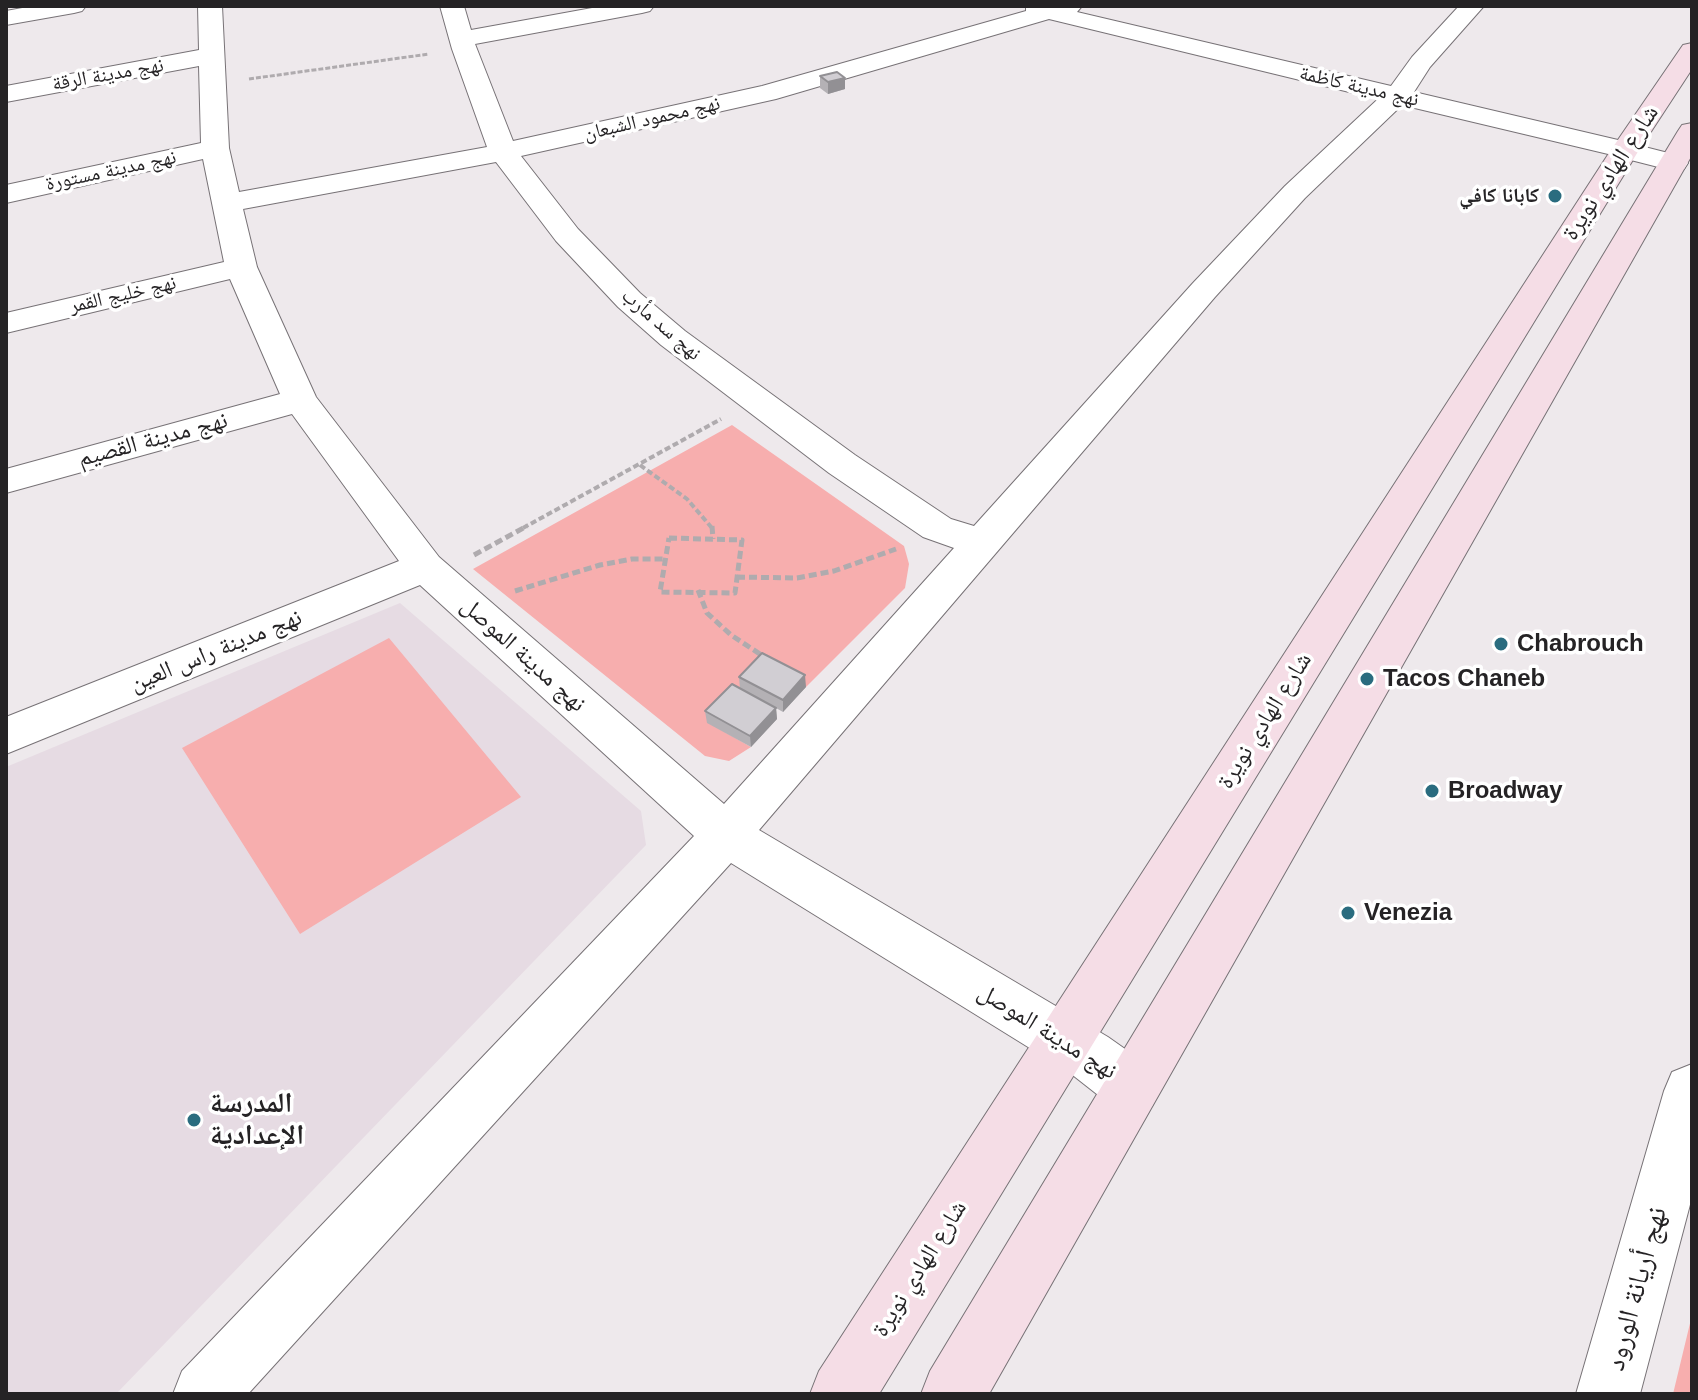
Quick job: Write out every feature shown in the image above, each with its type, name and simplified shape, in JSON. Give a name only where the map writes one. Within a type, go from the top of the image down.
[{"type":"main road","name":"شارع الهادي نويرة","points":[[842,1394],[1625,150],[1692,50]]},
{"type":"main road","name":"شارع الهادي نويرة","points":[[953,1394],[1686,154]]},
{"type":"street","points":[[6,18],[74,6]]},
{"type":"street","name":"نهج مدينة الموصل","points":[[210,6],[215,148],[241,267],[300,400],[430,572],[726,835],[1064,1040],[1132,1087]]},
{"type":"street","name":"نهج سد مأرب","points":[[452,6],[503,152],[567,235],[629,300],[754,400],[937,528],[981,543]]},
{"type":"street","points":[[463,44],[642,6]]},
{"type":"street","points":[[205,1394],[726,835],[1214,279],[1295,192],[1396,96],[1472,6]]},
{"type":"street","name":"نهج مدينة كاظمة","points":[[1049,8],[1625,150],[1686,154]]},
{"type":"street","name":"نهج محمود الشبعان","points":[[227,203],[503,152],[767,93],[1049,8]]},
{"type":"street","name":"نهج مدينة الرقة","points":[[6,94],[211,70]]},
{"type":"street","name":"نهج مدينة مستورة","points":[[6,194],[215,148]]},
{"type":"street","name":"نهج خليج القمر","points":[[6,323],[241,267]]},
{"type":"street","name":"نهج مدينة القصيم","points":[[6,481],[300,400]]},
{"type":"street","name":"نهج مدينة راس العين","points":[[6,736],[430,572]]},
{"type":"street","name":"نهج أريانة الورود","points":[[1608,1394],[1692,1091]]},
{"type":"path","points":[[211,70],[463,44]]},
{"type":"path","points":[[430,572],[640,465],[754,400]]},
{"type":"path","points":[[640,465],[687,499],[712,524],[713,539]]},
{"type":"path","points":[[737,577],[784,579],[834,571],[904,546],[937,528]]},
{"type":"path","points":[[669,538],[713,539],[742,540],[735,593],[698,590],[660,592],[669,538]]},
{"type":"path","points":[[469,607],[600,565],[632,559],[666,559]]},
{"type":"path","points":[[698,590],[707,613],[731,635],[769,659]]},
{"type":"shaded area","points":[[732,425],[904,546],[909,564],[905,588],[806,687],[763,665],[707,722],[751,747],[729,761],[705,756],[473,569]]},
{"type":"shaded area","name":"المدرسة الإعدادية","points":[[400,603],[641,811],[646,845],[116,1394],[6,1394],[6,767]]},
{"type":"shaded area","points":[[389,638],[521,797],[300,934],[182,748]]},
{"type":"shaded area","points":[[1692,1315],[1692,1394],[1673,1394]]},
{"type":"building","points":[[837,72],[845,78],[828,82],[820,76]]},
{"type":"building","points":[[762,653],[805,675],[783,700],[739,677]]},
{"type":"building","points":[[732,684],[776,708],[750,736],[705,711]]},
{"type":"place","name":"كابانا كافي","points":[[1555,196]]},
{"type":"place","name":"Chabrouch","points":[[1501,644]]},
{"type":"place","name":"Tacos Chaneb","points":[[1367,679]]},
{"type":"place","name":"Broadway","points":[[1432,791]]},
{"type":"place","name":"Venezia","points":[[1348,913]]},
{"type":"place","name":"المدرسة الإعدادية","points":[[194,1120]]}]
